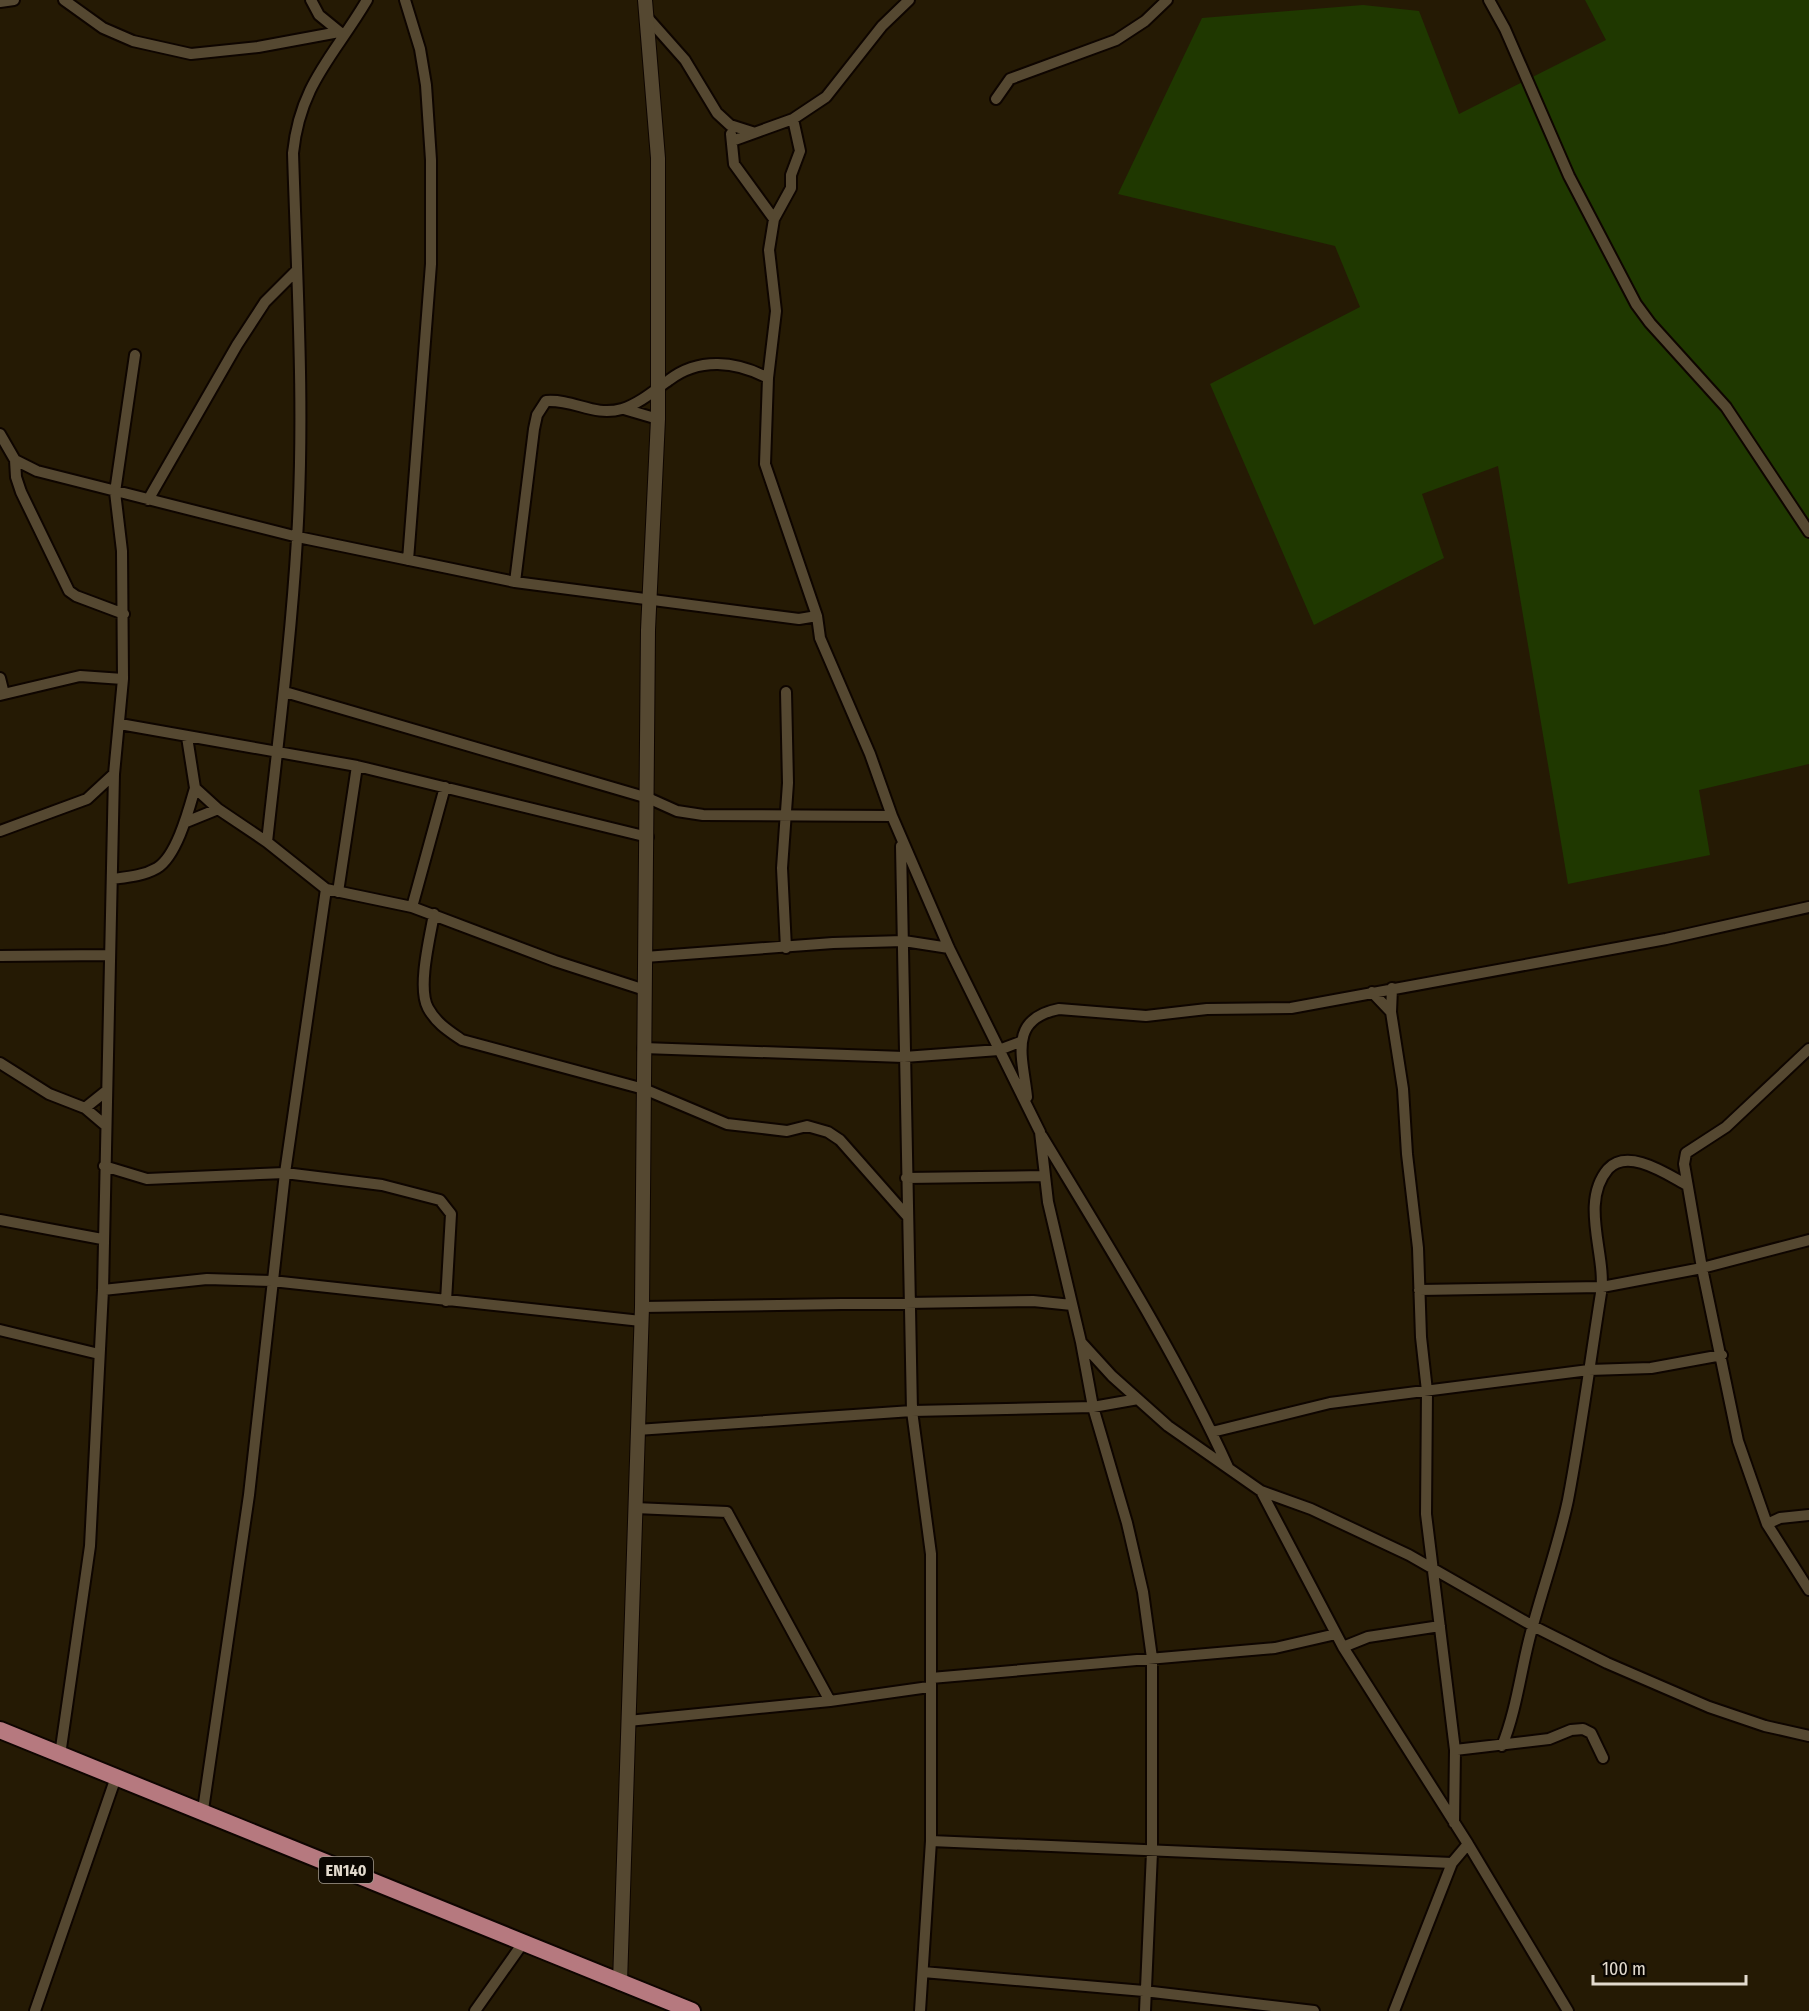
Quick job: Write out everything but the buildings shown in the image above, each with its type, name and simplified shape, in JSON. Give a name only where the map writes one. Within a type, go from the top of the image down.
[{"type":"main road","name":"EN140","points":[[0,1730],[116,1778],[202,1810],[692,2011]]},
{"type":"street","points":[[0,2],[14,0]]},
{"type":"street","points":[[64,0],[103,28],[133,41],[191,54],[258,47],[342,34]]},
{"type":"street","points":[[311,0],[320,15],[342,34]]},
{"type":"street","points":[[267,842],[285,692],[298,537],[297,270],[293,153],[296,125],[315,77],[367,0]]},
{"type":"street","points":[[405,0],[420,49],[426,85],[431,160],[431,264],[408,560]]},
{"type":"street","points":[[620,1983],[641,1314],[650,601],[658,419],[658,158],[645,0]]},
{"type":"street","points":[[732,141],[794,119],[826,97],[882,26],[909,0]]},
{"type":"street","points":[[996,99],[1010,79],[1116,40],[1145,21],[1167,0]]},
{"type":"street","points":[[1489,0],[1505,29],[1569,176],[1636,304],[1650,323],[1726,407],[1809,532]]},
{"type":"street","points":[[646,16],[685,60],[706,98],[730,125],[752,132]]},
{"type":"street","points":[[794,119],[800,152],[791,175],[791,188],[774,219],[769,250],[776,311],[768,378],[765,464],[817,616],[820,638],[870,754],[901,839],[949,948],[999,1050],[1028,1103],[1040,1132],[1115,1257],[1212,1432],[1230,1470]]},
{"type":"street","points":[[730,125],[734,164],[774,219]]},
{"type":"street","points":[[148,500],[237,345],[265,302],[297,270]]},
{"type":"street","points":[[60,1755],[90,1546],[103,1290],[105,1092],[114,774],[123,679],[122,551],[115,492],[135,354]]},
{"type":"street","points":[[515,582],[534,429],[546,401],[560,400],[600,412],[624,409],[658,390],[676,375],[700,366],[718,364],[741,365],[768,378]]},
{"type":"street","points":[[624,409],[658,419]]},
{"type":"street","points":[[1,439],[15,460],[37,471],[298,537],[515,582],[800,620],[817,616]]},
{"type":"street","points":[[15,460],[16,477],[21,492],[63,583],[76,596],[124,614]]},
{"type":"street","points":[[800,620],[820,638]]},
{"type":"street","points":[[0,678],[2,694],[80,676],[123,679]]},
{"type":"street","points":[[285,692],[648,798],[677,811],[704,815],[892,816]]},
{"type":"street","points":[[786,692],[788,783],[782,868],[786,948]]},
{"type":"street","points":[[120,724],[357,766],[648,837]]},
{"type":"street","points":[[112,879],[134,877],[160,867],[167,858],[186,822],[195,788],[187,737]]},
{"type":"street","points":[[338,892],[357,766]]},
{"type":"street","points":[[0,831],[87,799],[114,774]]},
{"type":"street","points":[[412,907],[446,787]]},
{"type":"street","points":[[195,788],[218,809],[267,842],[326,889],[412,907],[555,961],[645,990]]},
{"type":"street","points":[[186,822],[218,809]]},
{"type":"street","points":[[901,839],[912,1411],[932,1554],[931,1841],[920,2011]]},
{"type":"street","points":[[202,1810],[249,1495],[285,1173],[326,889]]},
{"type":"street","points":[[1028,1103],[1020,1042],[1034,1018],[1044,1012],[1059,1009],[1163,1015],[1207,1009],[1291,1008],[1666,939],[1809,907]]},
{"type":"street","points":[[434,914],[424,984],[427,1006],[440,1025],[462,1040],[644,1089],[727,1124],[787,1131],[807,1126],[828,1132],[840,1140],[908,1218]]},
{"type":"street","points":[[645,957],[904,941],[949,948]]},
{"type":"street","points":[[0,957],[108,955]]},
{"type":"street","points":[[1392,988],[1391,1012],[1403,1089],[1407,1154],[1418,1248],[1421,1337],[1427,1391],[1426,1514],[1455,1750],[1454,1823]]},
{"type":"street","points":[[1372,992],[1391,1012]]},
{"type":"street","points":[[643,1048],[904,1057],[999,1050],[1020,1042]]},
{"type":"street","points":[[1809,1049],[1726,1127],[1686,1153],[1684,1164],[1702,1268],[1722,1355],[1738,1441],[1767,1524],[1809,1590]]},
{"type":"street","points":[[0,1063],[49,1094],[86,1108],[105,1125]]},
{"type":"street","points":[[86,1108],[105,1092]]},
{"type":"street","points":[[1040,1132],[1045,1176],[1093,1407],[1143,1592],[1152,1658],[1152,1852],[1144,2011]]},
{"type":"street","points":[[1502,1746],[1568,1501],[1602,1287],[1594,1223],[1599,1186],[1608,1169],[1616,1163],[1632,1161],[1648,1165],[1687,1185]]},
{"type":"street","points":[[104,1166],[147,1179],[285,1173],[382,1185],[445,1203],[451,1214],[446,1301]]},
{"type":"street","points":[[906,1178],[1045,1176]]},
{"type":"street","points":[[0,1220],[102,1239]]},
{"type":"street","points":[[1419,1290],[1602,1287],[1702,1268],[1809,1239]]},
{"type":"street","points":[[103,1290],[207,1279],[272,1281],[446,1301],[641,1314],[1032,1301],[1072,1305]]},
{"type":"street","points":[[0,1330],[99,1354]]},
{"type":"street","points":[[1081,1342],[1112,1376],[1168,1426],[1261,1491],[1311,1509],[1432,1568],[1533,1626],[1607,1663],[1709,1707],[1765,1726],[1809,1736]]},
{"type":"street","points":[[1212,1432],[1330,1403],[1589,1370],[1651,1368],[1722,1355]]},
{"type":"street","points":[[637,1430],[912,1411],[1093,1407],[1138,1399]]},
{"type":"street","points":[[1261,1491],[1343,1647],[1468,1844],[1568,2011]]},
{"type":"street","points":[[1759,1503],[1780,1518]]},
{"type":"street","points":[[635,1508],[727,1512],[830,1701]]},
{"type":"street","points":[[1767,1524],[1780,1518],[1809,1515]]},
{"type":"street","points":[[1343,1647],[1368,1637],[1440,1626]]},
{"type":"street","points":[[628,1720],[830,1701],[930,1682],[1152,1658],[1275,1648],[1336,1635]]},
{"type":"street","points":[[1508,1729],[1519,1744]]},
{"type":"street","points":[[1455,1750],[1519,1744],[1549,1739],[1571,1730],[1582,1729],[1591,1733],[1603,1758]]},
{"type":"street","points":[[35,2011],[116,1778]]},
{"type":"street","points":[[931,1841],[1452,1863]]},
{"type":"street","points":[[1394,2011],[1452,1863],[1468,1844]]},
{"type":"street","points":[[475,2011],[523,1943]]},
{"type":"street","points":[[923,1972],[1144,1991],[1280,2009],[1314,2011]]},
{"type":"green space","points":[[1585,0],[1809,0],[1809,764],[1699,790],[1710,855],[1568,884],[1498,466],[1422,494],[1444,558],[1314,625],[1210,384],[1360,307],[1335,246],[1118,194],[1202,18],[1363,5],[1419,11],[1459,114],[1606,40]]}]
